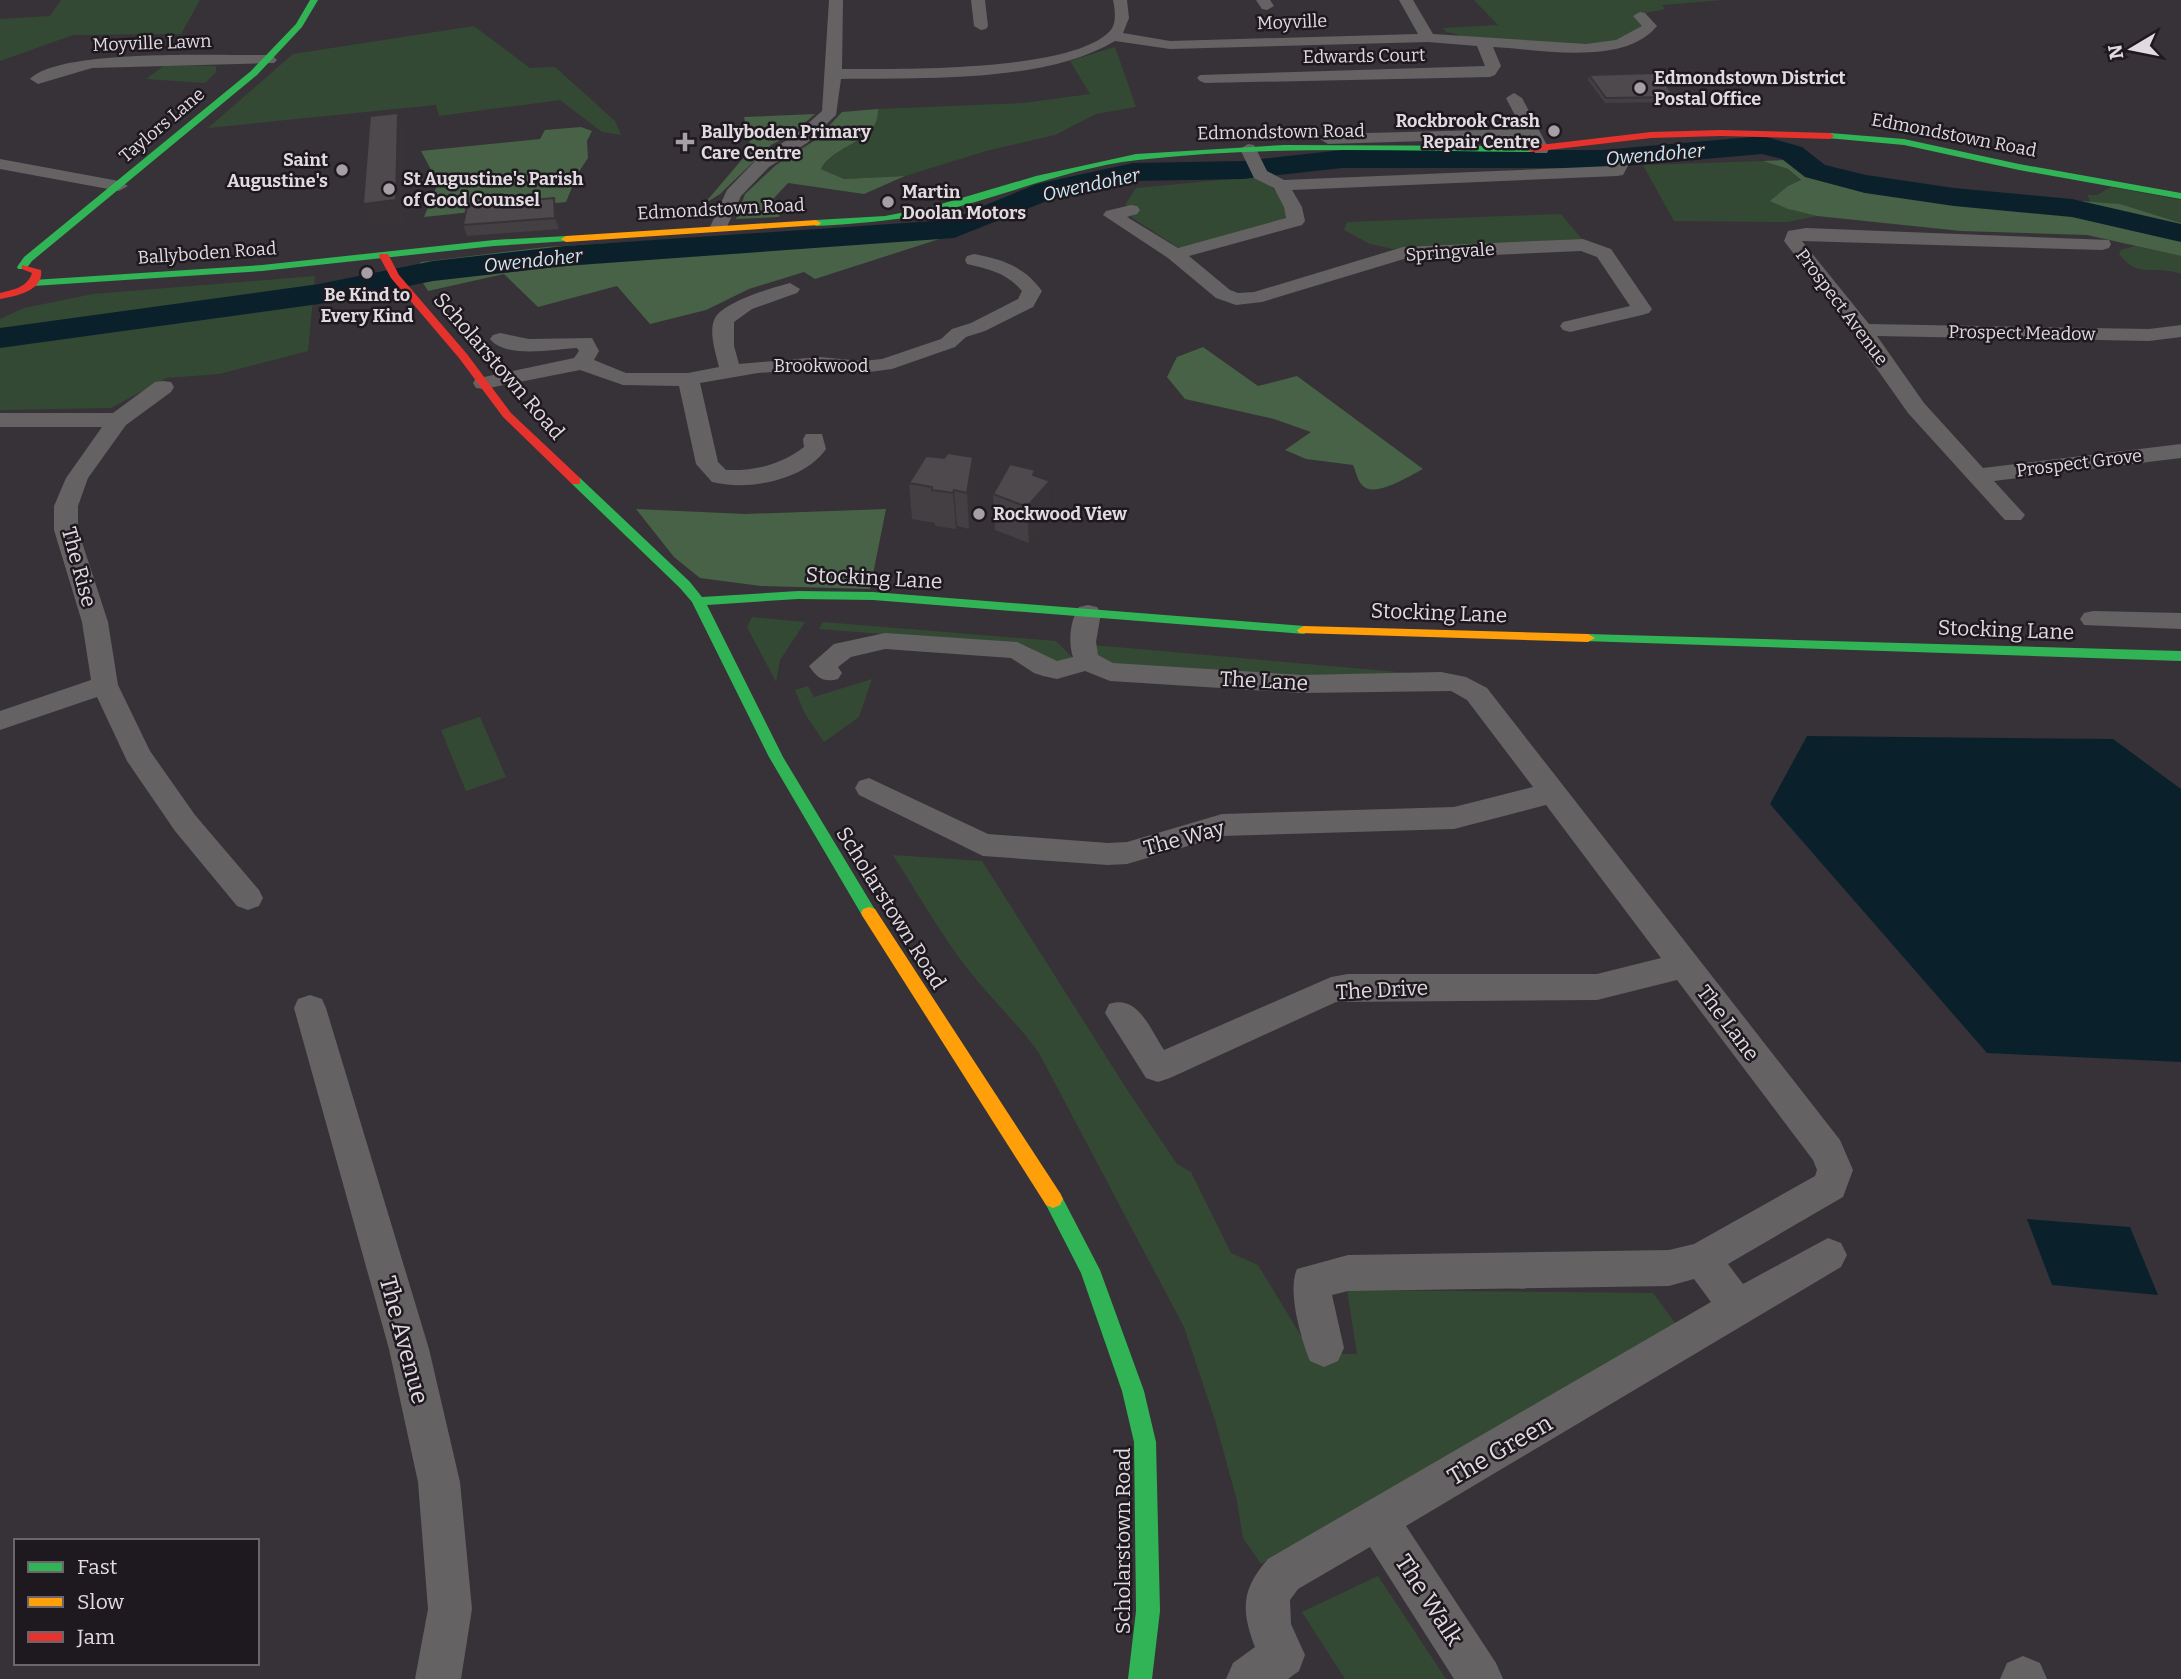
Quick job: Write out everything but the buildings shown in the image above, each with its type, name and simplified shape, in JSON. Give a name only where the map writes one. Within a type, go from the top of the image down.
[{"type":"main road","name":"Taylors Lane","points":[[22,267],[28,258],[119,186],[269,60],[299,25],[314,0]]},
{"type":"main road","name":"Edmondstown Road","points":[[384,256],[494,243],[909,216],[1039,178],[1136,157],[1255,163],[1541,149],[1670,134],[1865,137],[1904,142],[2181,196]]},
{"type":"main road","name":"Scholarstown Road","points":[[384,256],[396,278],[530,438],[685,585],[698,601],[776,757],[829,849],[935,1017],[1047,1186],[1090,1270],[1133,1391],[1146,1442],[1148,1611],[1140,1679]]},
{"type":"main road","name":"Ballyboden Road","points":[[0,296],[15,293],[33,283],[169,276],[384,256]]},
{"type":"main road","points":[[3,268],[22,267],[37,272],[38,276],[33,283]]},
{"type":"main road","name":"Stocking Lane","points":[[698,601],[798,595],[873,596],[1307,630],[2181,656]]},
{"type":"street","points":[[719,227],[733,194],[763,163],[801,139],[830,112],[836,0]]},
{"type":"street","points":[[978,0],[981,26]]},
{"type":"street","points":[[834,74],[1016,67],[1070,55],[1114,36],[1120,26],[1122,10],[1119,0]]},
{"type":"street","points":[[1406,0],[1428,38]]},
{"type":"street","name":"Moyville","points":[[1114,36],[1170,46],[1428,38],[1586,48],[1633,40],[1650,26],[1640,16]]},
{"type":"street","name":"Edwards Court","points":[[1205,78],[1490,72],[1493,66],[1483,41]]},
{"type":"street","name":"Moyville Lawn","points":[[38,79],[92,63],[269,60]]},
{"type":"street","points":[[1514,98],[1541,149]]},
{"type":"street","points":[[1328,139],[1523,134]]},
{"type":"street","points":[[1482,135],[1488,151]]},
{"type":"street","points":[[1175,254],[1296,221],[1293,207],[1280,185],[1255,163]]},
{"type":"street","points":[[0,164],[119,186]]},
{"type":"street","points":[[1280,185],[1617,171],[1620,164]]},
{"type":"street","name":"Springvale","points":[[1131,210],[1112,215],[1175,254],[1223,294],[1236,299],[1255,298],[1403,253],[1583,245],[1604,253],[1642,309],[1570,326]]},
{"type":"street","name":"Prospect Avenue","points":[[2013,515],[1916,408],[1877,355],[1863,330],[1793,241],[1795,235],[2102,244]]},
{"type":"street","name":"Brookwood","points":[[582,363],[623,379],[688,379],[731,371],[820,363],[862,368],[885,365],[948,344],[959,333],[978,327],[1026,303],[1032,291],[1026,280],[997,265],[974,260]]},
{"type":"street","points":[[731,371],[724,346],[724,320],[745,304],[790,289]]},
{"type":"street","name":"Prospect Meadow","points":[[1863,330],[2149,335],[2181,331]]},
{"type":"street","points":[[484,383],[582,363],[589,351],[585,342],[560,341],[522,346],[500,339]]},
{"type":"street","points":[[688,379],[707,464],[720,477],[752,479],[772,474],[802,460],[815,449],[814,439]]},
{"type":"street","name":"The Rise","points":[[163,387],[118,420],[77,478],[66,506],[66,530],[95,622],[105,685],[137,754],[185,823],[248,898]]},
{"type":"street","points":[[0,420],[118,420]]},
{"type":"street","name":"Prospect Grove","points":[[1976,476],[2181,452]]},
{"type":"street","points":[[1087,662],[1082,649],[1088,613]]},
{"type":"street","points":[[2093,619],[2181,621]]},
{"type":"street","name":"The Lane","points":[[829,673],[822,666],[843,650],[885,641],[1017,650],[1043,667],[1057,670],[1087,662],[1110,672],[1302,684],[1441,681],[1457,683],[1477,694],[1827,1152],[1835,1170],[1830,1186],[1702,1259],[1670,1268],[1362,1272],[1310,1282],[1324,1348]]},
{"type":"street","points":[[0,721],[105,685]]},
{"type":"street","name":"The Way","points":[[869,788],[983,845],[1108,854],[1127,853],[1222,825],[1454,818],[1551,793]]},
{"type":"street","name":"The Drive","points":[[1121,1013],[1158,1068],[1331,990],[1348,987],[1597,987],[1685,965]]},
{"type":"street","name":"The Avenue","points":[[310,1008],[409,1349],[439,1482],[450,1609],[438,1679]]},
{"type":"street","name":"The Green","points":[[1249,1679],[1283,1656],[1268,1628],[1265,1612],[1275,1582],[1283,1574],[1378,1521],[1828,1255]]},
{"type":"street","points":[[1702,1259],[1739,1309]]},
{"type":"street","name":"The Walk","points":[[1378,1521],[1480,1679]]},
{"type":"green space","points":[[61,0],[200,0],[181,34],[73,35],[0,61],[0,19],[50,16]]},
{"type":"green space","points":[[1474,0],[1723,0],[1662,5],[1665,9],[1635,15],[1645,22],[1634,34],[1615,41],[1590,45],[1560,45],[1460,38],[1457,34],[1446,32],[1443,28],[1498,25]]},
{"type":"green space","points":[[474,26],[530,68],[555,67],[615,121],[621,135],[602,132],[560,100],[439,116],[436,105],[208,128],[293,54]]},
{"type":"green space","points":[[1115,47],[1136,107],[1096,114],[1055,135],[986,151],[905,176],[844,179],[821,169],[836,154],[871,129],[878,109],[1024,103],[1090,94],[1070,61]]},
{"type":"green space","points":[[165,65],[216,66],[216,72],[205,83],[146,79]]},
{"type":"green space","points":[[878,109],[871,129],[836,153],[821,169],[844,179],[905,176],[864,194],[788,183],[762,211],[780,214],[779,217],[736,219],[745,194],[776,165],[817,139],[842,112]]},
{"type":"green space","points":[[815,114],[792,134],[771,145],[720,194],[704,204],[751,149],[744,117]]},
{"type":"green space","points":[[581,127],[592,131],[587,141],[588,158],[578,173],[566,202],[424,217],[438,183],[421,151],[540,139],[545,130]]},
{"type":"green space","points":[[1784,160],[1846,176],[1935,190],[2120,204],[2181,223],[2181,256],[2087,235],[1961,231],[1817,216],[1788,209],[1770,201],[1788,186],[1801,180],[1788,169],[1763,161]]},
{"type":"green space","points":[[1763,161],[1788,169],[1801,181],[1788,186],[1788,209],[1817,216],[1788,222],[1674,221],[1643,165]]},
{"type":"green space","points":[[1252,177],[1268,182],[1287,206],[1286,216],[1281,221],[1179,248],[1131,217],[1138,212],[1125,205],[1136,188]]},
{"type":"green space","points":[[2111,187],[2181,200],[2181,223],[2120,204],[2091,202],[2087,195],[2097,195]]},
{"type":"green space","points":[[1001,200],[1017,209],[958,233],[815,279],[804,272],[749,289],[706,310],[650,324],[617,286],[538,307],[504,274],[428,291],[415,270],[421,262],[546,247],[921,224]]},
{"type":"green space","points":[[1561,214],[1582,239],[1393,249],[1370,244],[1344,230],[1347,222]]},
{"type":"green space","points":[[2135,246],[2181,256],[2181,274],[2133,267],[2119,254],[2121,250]]},
{"type":"green space","points":[[315,276],[308,351],[219,374],[166,378],[111,408],[0,410],[0,319],[24,308],[93,294]]},
{"type":"green space","points":[[1203,347],[1258,386],[1297,376],[1423,469],[1392,485],[1367,489],[1360,483],[1353,465],[1306,459],[1285,450],[1311,432],[1274,419],[1185,399],[1167,377],[1177,357]]},
{"type":"green space","points":[[636,509],[745,514],[886,509],[870,589],[761,586],[700,578],[674,557]]},
{"type":"green space","points":[[752,617],[805,622],[780,660],[776,682],[747,627]]},
{"type":"green space","points":[[823,622],[1056,641],[1074,659],[1054,664],[1021,645],[819,629]]},
{"type":"green space","points":[[1093,645],[1432,675],[1304,676],[1114,666],[1101,661]]},
{"type":"green space","points":[[872,679],[859,717],[824,742],[805,714],[795,690],[808,686],[814,697]]},
{"type":"green space","points":[[480,717],[506,777],[466,791],[441,730]]},
{"type":"green space","points":[[893,855],[982,861],[1177,1164],[1191,1172],[1231,1253],[1258,1265],[1312,1354],[1357,1354],[1347,1290],[1653,1293],[1676,1324],[1261,1564],[1243,1538],[1237,1501],[1215,1420],[1184,1327],[1039,1053],[963,963]]},
{"type":"green space","points":[[1378,1576],[1446,1679],[1345,1679],[1302,1612]]},
{"type":"water","points":[[1807,736],[2113,739],[2181,789],[2181,1062],[1987,1053],[1770,804]]},
{"type":"water","points":[[2027,1219],[2130,1227],[2158,1295],[2052,1285]]},
{"type":"waterway","name":"Owendoher","points":[[0,338],[319,294],[433,271],[565,256],[954,229],[1048,190],[1133,172],[1243,170],[1342,159],[1602,159],[1763,145],[1792,153],[1815,171],[1865,184],[1954,197],[2072,208],[2181,233]]},
{"type":"traffic: fast","points":[[22,267],[28,259],[254,73],[299,25],[314,0]]},
{"type":"traffic: fast","points":[[1830,136],[1904,142],[2019,167],[2181,196]]},
{"type":"traffic: fast","points":[[816,223],[885,219],[933,210],[1039,178],[1136,157],[1284,148],[1531,149]]},
{"type":"traffic: fast","points":[[33,283],[262,268],[494,243],[566,239]]},
{"type":"traffic: fast","points":[[576,481],[685,585],[698,601],[776,757],[869,913]]},
{"type":"traffic: fast","points":[[698,601],[798,595],[873,596],[1304,630]]},
{"type":"traffic: fast","points":[[1588,638],[2181,656]]},
{"type":"traffic: fast","points":[[1053,1199],[1090,1270],[1133,1391],[1145,1442],[1148,1611],[1140,1679]]},
{"type":"traffic: slow","points":[[566,239],[816,223]]},
{"type":"traffic: slow","points":[[1304,630],[1588,638]]},
{"type":"traffic: slow","points":[[869,913],[1053,1199]]},
{"type":"traffic: jam","points":[[1531,149],[1651,135],[1721,133],[1830,136]]},
{"type":"traffic: jam","points":[[384,256],[395,276],[463,356],[507,415],[576,481]]},
{"type":"traffic: jam","points":[[0,296],[24,289],[33,282],[37,272],[26,267]]},
{"type":"place","name":"Edmondstown District Postal Office","points":[[1640,88]]},
{"type":"place","name":"Rockbrook Crash Repair Centre","points":[[1554,131]]},
{"type":"place","name":"Ballyboden Primary Care Centre","points":[[685,142]]},
{"type":"place","name":"Saint Augustine's","points":[[342,170]]},
{"type":"place","name":"St Augustine's Parish of Good Counsel","points":[[389,189]]},
{"type":"place","name":"Martin Doolan Motors","points":[[888,202]]},
{"type":"place","name":"Be Kind to Every Kind","points":[[367,273]]},
{"type":"place","name":"Rockwood View","points":[[979,514]]}]
